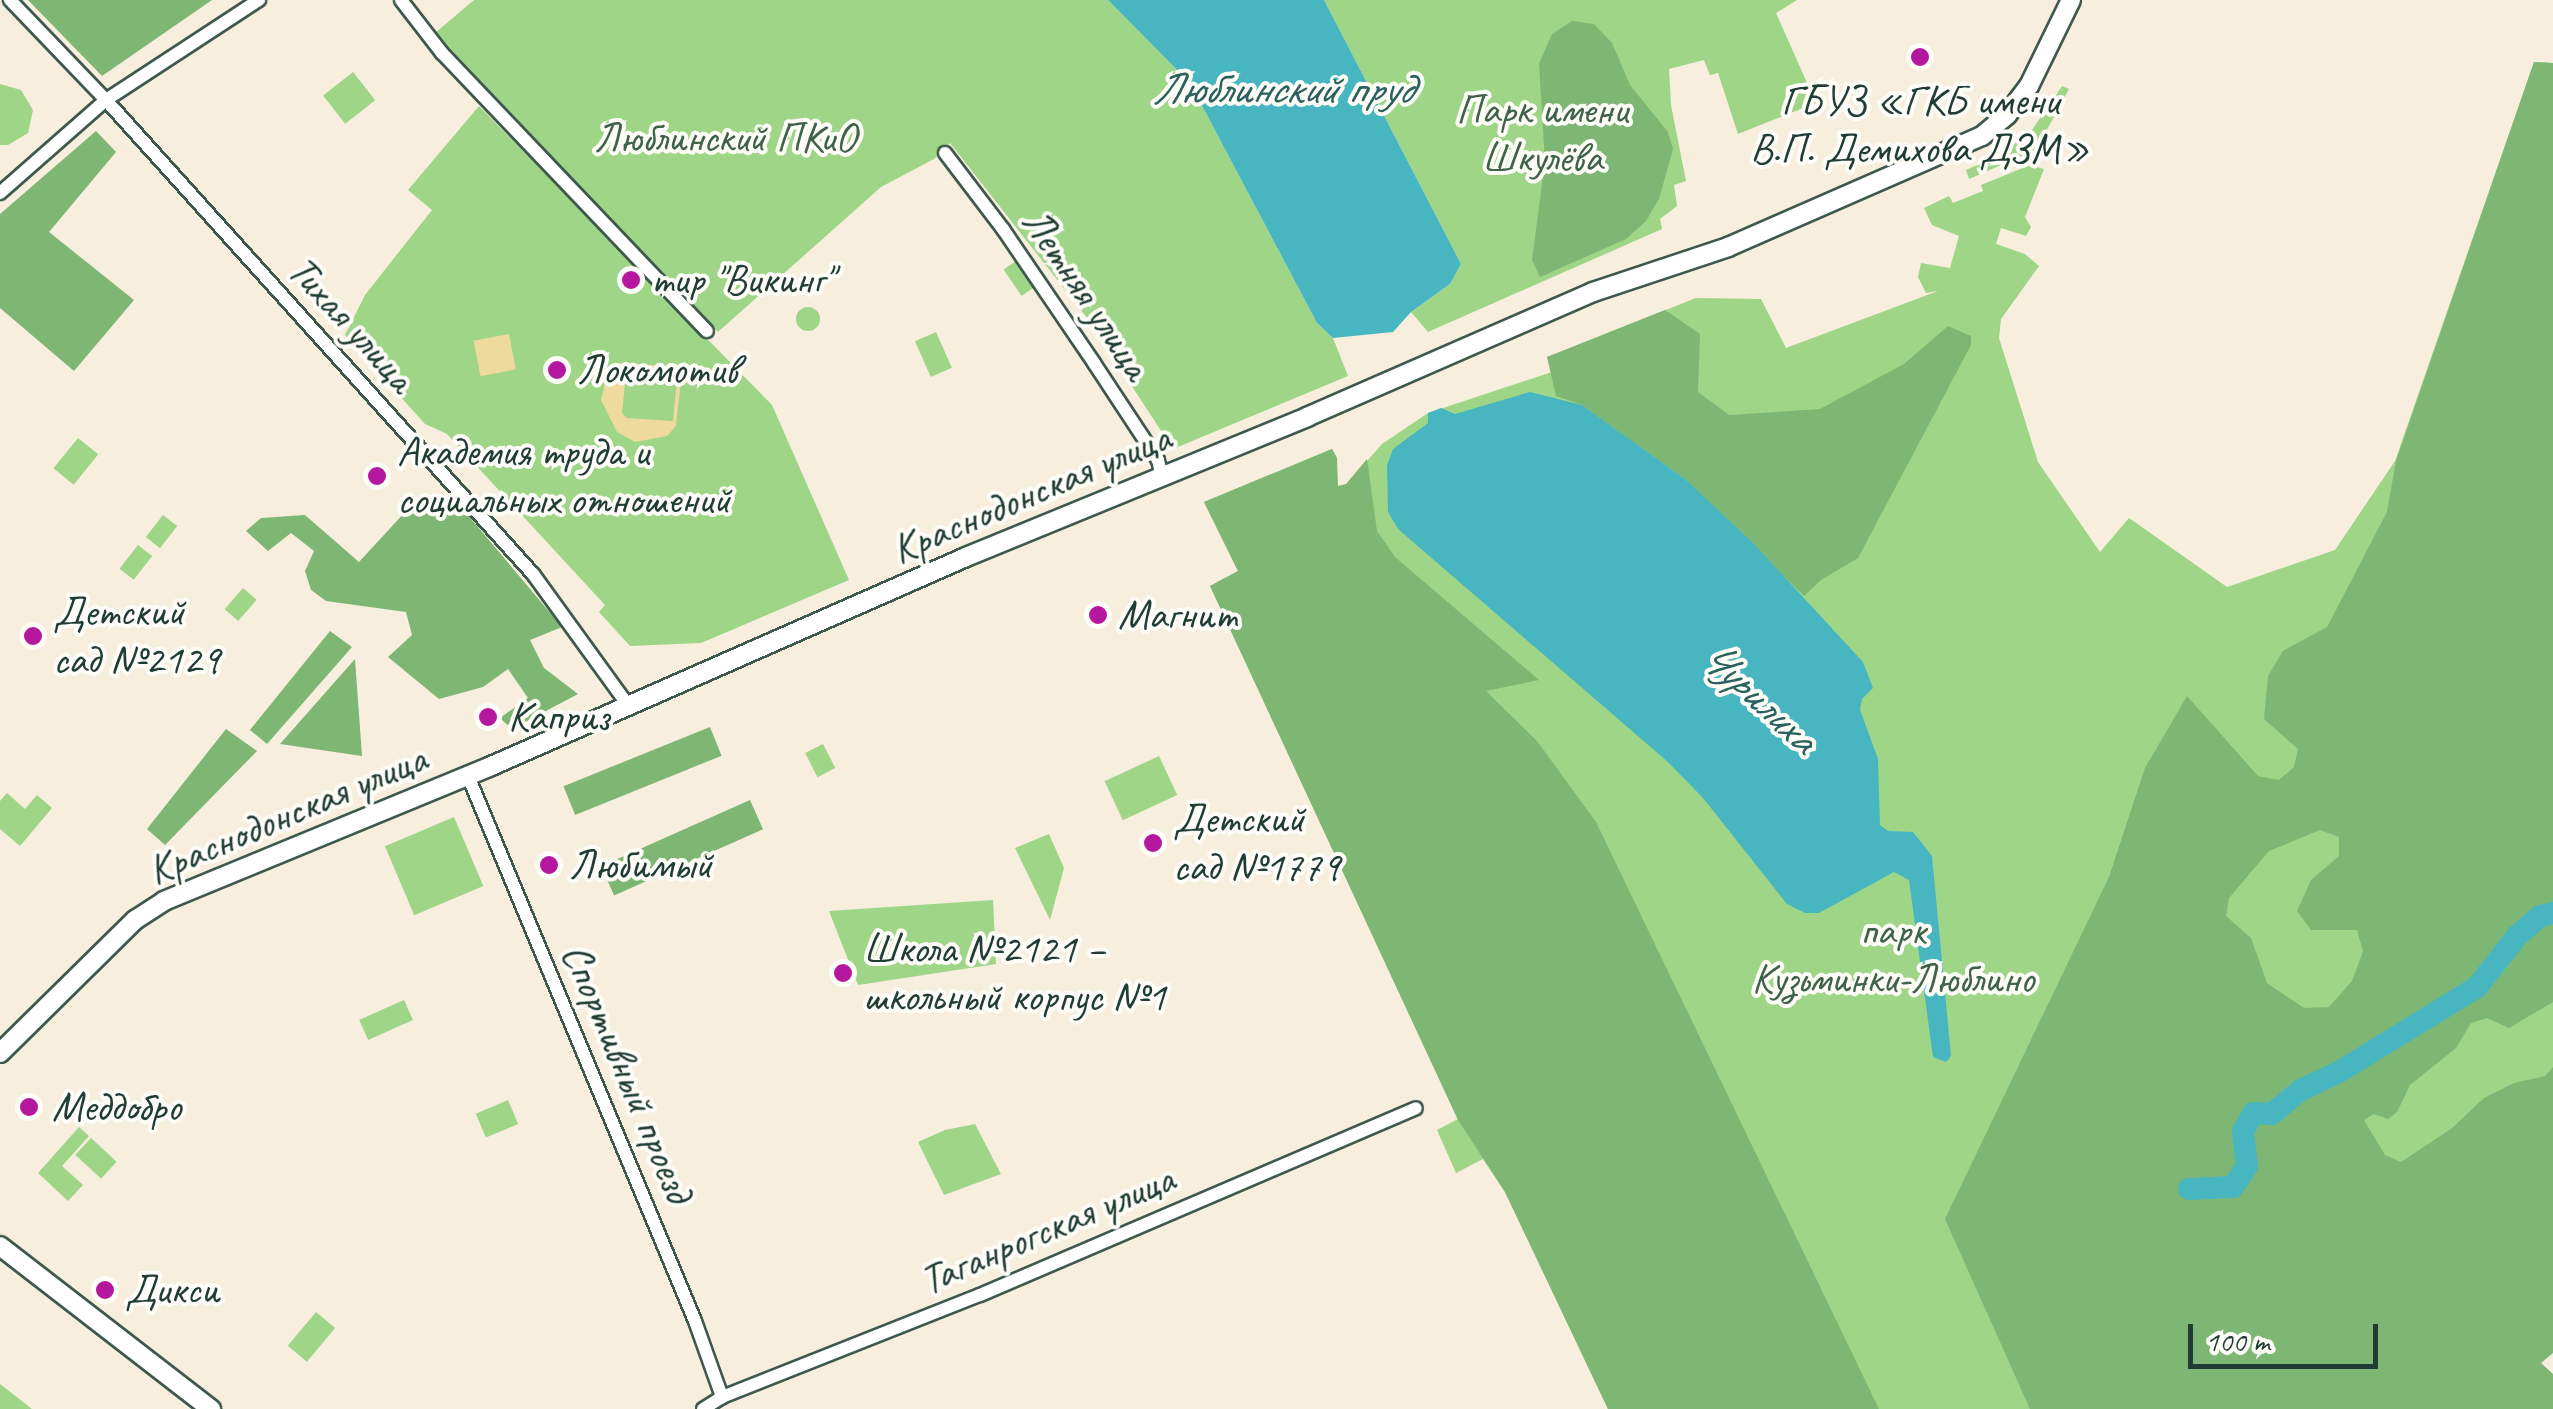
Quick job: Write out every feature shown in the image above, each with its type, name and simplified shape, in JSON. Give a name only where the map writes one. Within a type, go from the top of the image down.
[{"type":"main road","name":"Краснодонская улица","points":[[0,1054],[149,910],[1592,292],[1728,247],[1982,136],[2007,114],[2029,86],[2071,0]]},
{"type":"main road","points":[[0,1246],[211,1409]]},
{"type":"street","name":"Тихая улица","points":[[10,0],[106,100],[533,574],[628,705]]},
{"type":"street","points":[[0,193],[106,100],[259,0]]},
{"type":"street","points":[[401,0],[442,53],[707,331]]},
{"type":"street","name":"Летняя улица","points":[[945,154],[1004,229],[1158,460],[1162,477]]},
{"type":"street","name":"Спортивный проезд","points":[[468,776],[695,1321],[722,1397]]},
{"type":"street","name":"Таганрогская улица","points":[[703,1409],[722,1397],[964,1302],[1416,1108]]},
{"type":"green space","points":[[28,0],[212,0],[102,76]]},
{"type":"green space","name":"Люблинский ПКиО","points":[[474,0],[1108,0],[1190,83],[1317,323],[1333,338],[1348,376],[1173,449],[1088,319],[950,143],[934,159],[881,187],[718,332],[435,33]]},
{"type":"green space","name":"Парк имени Шкулёва","points":[[1324,0],[1797,0],[1776,13],[1816,103],[1738,134],[1718,73],[1710,75],[1704,60],[1669,69],[1671,105],[1686,181],[1674,185],[1677,206],[1660,219],[1662,229],[1428,332],[1411,312],[1450,284],[1461,264]]},
{"type":"green space","points":[[1572,21],[1594,24],[1612,43],[1630,85],[1668,132],[1673,149],[1659,199],[1646,221],[1626,239],[1540,277],[1532,260],[1545,161],[1539,64],[1552,34]]},
{"type":"green space","name":"парк Кузьминки-Люблино","points":[[2534,62],[2553,63],[2553,1276],[2438,1409],[1608,1409],[1505,1192],[1483,1159],[1456,1173],[1437,1130],[1458,1119],[1210,586],[1238,571],[1204,502],[1332,449],[1337,458],[1337,486],[1346,485],[1382,444],[1428,413],[1552,372],[1547,357],[1696,298],[1761,299],[1786,348],[1938,291],[1926,293],[1918,277],[1921,263],[1950,268],[1959,236],[1932,225],[1924,208],[1949,196],[1953,203],[1983,191],[1981,185],[2030,165],[2044,169],[2025,217],[2031,227],[2026,236],[2001,228],[1996,244],[2025,254],[2039,266],[2001,319],[1999,338],[2038,462],[2100,552],[2129,518],[2227,587],[2335,550],[2395,461]]},
{"type":"green space","points":[[2534,62],[2553,63],[2553,1002],[2509,1028],[2487,1018],[2471,1023],[2456,1048],[2410,1085],[2397,1112],[2388,1119],[2374,1114],[2364,1120],[2385,1155],[2401,1162],[2451,1129],[2484,1098],[2514,1083],[2545,1076],[2553,1067],[2553,1353],[2541,1363],[2553,1374],[2553,1409],[2030,1409],[1945,1219],[2109,877],[2145,768],[2187,696],[2258,776],[2279,780],[2294,767],[2298,749],[2264,719],[2268,676],[2283,651],[2327,627],[2387,512],[2396,461]],"holes":[[[2320,830],[2339,837],[2339,856],[2311,880],[2297,911],[2311,930],[2357,930],[2363,951],[2352,981],[2329,1007],[2304,1008],[2267,983],[2251,938],[2226,916],[2229,898],[2269,851]]]},
{"type":"green space","points":[[353,72],[375,100],[345,124],[323,95]]},
{"type":"green space","points":[[0,84],[21,90],[33,110],[28,133],[8,145],[0,145]]},
{"type":"green space","points":[[2062,86],[2069,89],[2036,150],[1969,179],[1966,170],[2000,155],[2032,130]]},
{"type":"green space","name":"Локомотив","points":[[479,106],[772,405],[849,580],[701,643],[630,646],[599,612],[605,605],[447,434],[425,424],[345,335],[365,295],[432,210],[408,190]]},
{"type":"green space","points":[[96,131],[116,152],[49,232],[134,300],[74,371],[0,308],[0,214]]},
{"type":"green space","points":[[1016,261],[1034,288],[1021,296],[1004,269]]},
{"type":"green space","points":[[808,307],[820,319],[808,331],[796,319]]},
{"type":"green space","points":[[1665,310],[1700,334],[1698,392],[1729,415],[1820,409],[1904,364],[1948,326],[1971,336],[1971,345],[1858,558],[1821,580],[1804,596],[1685,479],[1582,405],[1556,396],[1547,357]]},
{"type":"green space","points":[[936,332],[952,368],[931,377],[915,341]]},
{"type":"green space","points":[[78,438],[98,454],[74,485],[53,468]]},
{"type":"green space","points":[[1332,449],[1337,458],[1338,486],[1346,484],[1367,459],[1377,531],[1395,557],[1539,680],[1486,691],[1537,741],[1596,822],[1879,1409],[1608,1409],[1505,1192],[1458,1120],[1210,586],[1238,571],[1204,502]]},
{"type":"green space","points":[[418,498],[432,511],[462,508],[562,627],[530,640],[544,668],[578,694],[512,729],[500,718],[528,698],[508,669],[483,687],[439,699],[388,657],[412,635],[406,612],[326,601],[311,590],[305,571],[314,551],[291,533],[268,551],[246,531],[261,518],[305,515],[359,562]]},
{"type":"green space","points":[[163,515],[177,526],[160,548],[146,537]]},
{"type":"green space","points":[[138,545],[152,556],[134,580],[120,569]]},
{"type":"green space","points":[[243,588],[257,600],[238,621],[225,609]]},
{"type":"green space","points":[[330,631],[352,647],[267,744],[250,730]]},
{"type":"green space","points":[[355,659],[362,756],[280,744]]},
{"type":"green space","points":[[710,727],[722,756],[575,815],[564,786]]},
{"type":"green space","points":[[226,729],[257,751],[165,845],[147,829]]},
{"type":"green space","points":[[823,744],[835,768],[817,777],[805,753]]},
{"type":"green space","points":[[1159,756],[1177,795],[1123,820],[1105,781]]},
{"type":"green space","points":[[7,793],[25,809],[37,795],[52,808],[20,846],[0,829],[0,801]]},
{"type":"green space","points":[[750,800],[763,829],[614,896],[601,866]]},
{"type":"green space","points":[[454,817],[483,886],[414,915],[385,846]]},
{"type":"green space","points":[[1049,834],[1064,868],[1050,920],[1015,848]]},
{"type":"green space","points":[[993,900],[996,964],[858,985],[829,911]]},
{"type":"green space","points":[[404,1000],[413,1020],[368,1040],[359,1020]]},
{"type":"green space","points":[[508,1100],[518,1124],[486,1138],[476,1114]]},
{"type":"green space","points":[[975,1124],[1001,1174],[944,1195],[918,1142],[945,1130]]},
{"type":"green space","points":[[79,1127],[89,1136],[62,1166],[83,1185],[68,1201],[38,1173]]},
{"type":"green space","points":[[91,1138],[117,1162],[101,1179],[75,1155]]},
{"type":"green space","points":[[316,1312],[335,1328],[307,1362],[288,1346]]},
{"type":"green space","points":[[0,1384],[32,1409],[0,1409]]},
{"type":"sand","points":[[509,334],[516,369],[481,376],[474,341]]},
{"type":"sand","points":[[618,363],[687,367],[687,375],[681,380],[676,426],[667,436],[635,442],[617,432],[601,400],[606,379]],"holes":[[[631,368],[672,372],[677,379],[673,421],[627,418],[622,413],[626,374]]]},
{"type":"water","name":"Люблинский пруд","points":[[1108,0],[1324,0],[1461,264],[1450,284],[1411,312],[1393,332],[1333,338],[1317,323],[1190,83]]},
{"type":"water","points":[[1530,392],[1582,405],[1685,479],[1754,544],[1863,662],[1873,688],[1862,699],[1860,710],[1878,759],[1880,825],[1888,831],[1913,832],[1932,856],[1951,1056],[1946,1062],[1933,1057],[1909,880],[1894,872],[1819,913],[1805,913],[1787,904],[1703,798],[1668,762],[1398,529],[1388,512],[1387,465],[1393,449],[1428,423],[1428,413],[1441,408],[1455,414]]},
{"type":"waterway","name":"Чурилиха","points":[[2189,1189],[2233,1187],[2247,1166],[2243,1131],[2254,1113],[2272,1114],[2301,1090],[2339,1072],[2477,987],[2517,936],[2540,916],[2553,913]]},
{"type":"place","name":"ГБУЗ «ГКБ имени В.П. Демихова ДЗМ»","points":[[1920,57]]},
{"type":"place","name":"тир \"Викинг\"","points":[[631,280]]},
{"type":"place","name":"Локомотив","points":[[557,370]]},
{"type":"place","name":"Академия труда и социальных отношений","points":[[377,476]]},
{"type":"place","name":"Магнит","points":[[1098,615]]},
{"type":"place","name":"Детский сад №2129","points":[[33,636]]},
{"type":"place","name":"Каприз","points":[[488,717]]},
{"type":"place","name":"Детский сад №1779","points":[[1153,843]]},
{"type":"place","name":"Любимый","points":[[549,865]]},
{"type":"place","name":"Школа №2121 – школьный корпус №1","points":[[843,973]]},
{"type":"place","name":"Меддобро","points":[[29,1107]]},
{"type":"place","name":"Дикси","points":[[105,1290]]}]
